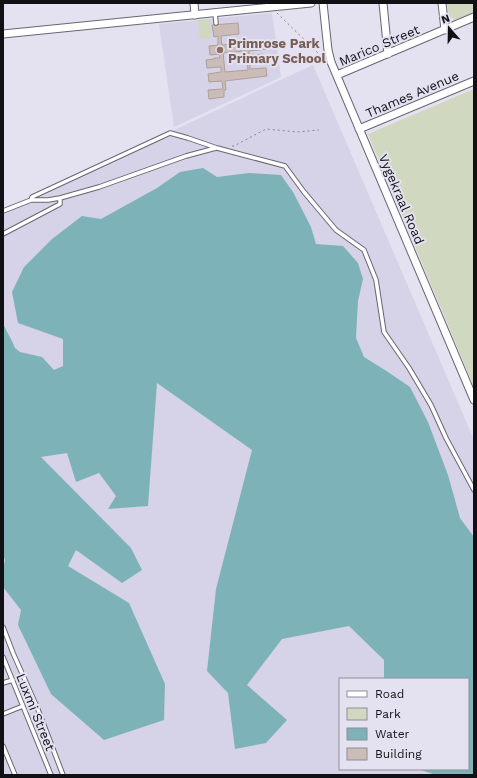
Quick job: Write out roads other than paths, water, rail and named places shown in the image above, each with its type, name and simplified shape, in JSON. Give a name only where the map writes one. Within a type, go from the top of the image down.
[{"type":"street","points":[[194,3],[195,15]]},
{"type":"street","points":[[3,34],[310,3]]},
{"type":"street","name":"Vygekraal Road","points":[[323,3],[329,55],[474,400]]},
{"type":"street","points":[[383,3],[388,54]]},
{"type":"street","points":[[442,3],[445,30]]},
{"type":"street","name":"Marico Street","points":[[337,75],[474,17]]},
{"type":"street","name":"Thames Avenue","points":[[359,129],[474,81]]},
{"type":"lane","points":[[215,12],[216,23]]},
{"type":"lane","points":[[31,200],[32,197],[38,194],[170,133],[217,148],[285,166],[304,192],[336,230],[364,250],[376,280],[384,332],[409,368],[431,405],[446,438],[474,490]]},
{"type":"lane","points":[[3,211],[31,200],[60,198],[99,188],[186,156],[217,148]]},
{"type":"lane","points":[[3,234],[60,204],[60,198]]},
{"type":"lane","points":[[3,627],[37,707],[63,775]]},
{"type":"lane","name":"Luxmi Street","points":[[3,657],[51,775]]},
{"type":"lane","points":[[3,683],[13,680]]},
{"type":"lane","points":[[3,714],[23,706]]},
{"type":"lane","points":[[3,746],[15,775]]},
{"type":"water","points":[[203,168],[217,177],[249,173],[281,175],[293,192],[311,227],[316,244],[343,246],[358,263],[363,279],[358,301],[356,338],[364,357],[410,387],[428,422],[448,475],[460,518],[474,537],[474,775],[436,775],[421,770],[469,770],[469,678],[384,678],[384,660],[349,626],[282,639],[247,685],[287,720],[266,743],[235,749],[228,693],[207,671],[216,589],[252,450],[157,383],[148,506],[108,509],[116,496],[99,473],[76,482],[67,453],[41,457],[131,548],[142,570],[122,583],[76,550],[68,566],[129,603],[165,684],[164,720],[104,740],[51,694],[18,625],[21,610],[3,587],[3,569],[5,560],[3,555],[3,324],[15,348],[20,352],[42,357],[54,370],[63,366],[63,339],[18,323],[12,292],[24,267],[52,239],[82,216],[101,219],[157,188],[180,172]]},
{"type":"place","name":"Primrose Park Primary School","points":[[220,50]]}]
